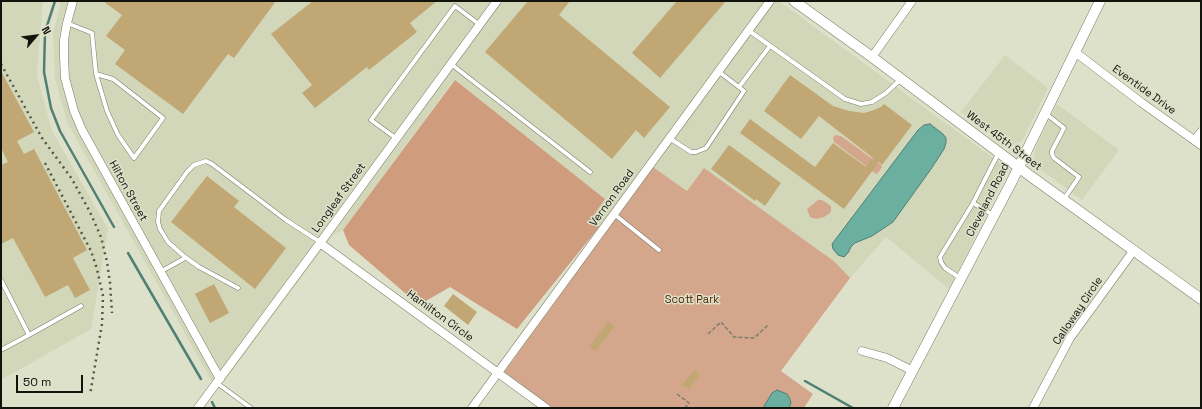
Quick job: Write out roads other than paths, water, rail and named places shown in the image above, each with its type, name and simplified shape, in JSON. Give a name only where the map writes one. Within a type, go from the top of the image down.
[{"type":"street","name":"Hilton Street","points":[[73,1],[64,40],[64,58],[65,78],[74,111],[82,130],[218,380]]},
{"type":"street","name":"Longleaf Street","points":[[198,408],[497,1]]},
{"type":"street","name":"Vernon Road","points":[[472,408],[770,1]]},
{"type":"street","name":"West 45th Street","points":[[794,1],[872,57],[1018,167],[1201,299]]},
{"type":"street","points":[[872,57],[912,1]]},
{"type":"street","name":"Cleveland Road","points":[[893,408],[994,216],[1100,1]]},
{"type":"street","name":"Eventide Drive","points":[[1075,52],[1142,103],[1198,142]]},
{"type":"street","points":[[1198,142],[1201,132]]},
{"type":"street","name":"Hamilton Circle","points":[[320,243],[546,408]]},
{"type":"street","name":"Calloway Circle","points":[[1033,408],[1070,338],[1134,250]]},
{"type":"street","points":[[862,352],[887,358],[913,371]]},
{"type":"lane","points":[[397,138],[371,120],[455,6],[480,25]]},
{"type":"lane","points":[[67,23],[92,34],[96,74],[107,111],[118,135],[134,158],[163,118],[113,79],[96,74]]},
{"type":"lane","points":[[748,30],[844,99],[861,104],[872,102],[886,93],[901,79]]},
{"type":"lane","points":[[739,87],[770,46]]},
{"type":"lane","points":[[451,64],[590,172]]},
{"type":"lane","points":[[669,138],[691,152],[696,152],[706,148],[744,91],[718,71]]},
{"type":"lane","points":[[1045,113],[1064,128],[1052,152],[1054,158],[1079,177],[1064,200]]},
{"type":"lane","points":[[962,278],[944,268],[940,257],[973,203],[999,152]]},
{"type":"lane","points":[[238,288],[185,258],[168,242],[160,229],[158,222],[159,210],[194,164],[206,161],[212,164],[286,220],[320,243]]},
{"type":"lane","points":[[973,203],[994,216]]},
{"type":"lane","points":[[614,214],[659,250]]},
{"type":"lane","points":[[160,272],[185,258]]},
{"type":"lane","points":[[1,280],[29,335]]},
{"type":"lane","points":[[1,350],[81,306]]},
{"type":"lane","points":[[218,380],[251,408]]},
{"type":"water","points":[[930,124],[946,138],[944,149],[931,169],[893,222],[872,236],[855,243],[844,257],[838,255],[833,249],[832,244],[918,130],[924,125]]},
{"type":"water","points":[[777,390],[787,394],[791,403],[789,408],[763,408],[772,393]]},
{"type":"waterway","points":[[55,1],[45,32],[44,72],[51,108],[60,131],[114,227]]},
{"type":"waterway","points":[[128,253],[201,379]]},
{"type":"waterway","points":[[805,381],[853,408]]},
{"type":"waterway","points":[[212,402],[215,408]]},
{"type":"railway","points":[[1,64],[42,138],[72,179],[90,212],[101,237],[107,262],[112,313]]},
{"type":"railway","points":[[45,163],[91,251],[103,296],[102,324],[90,395]]},
{"type":"park label","name":"Scott Park","points":[[692,300]]}]
